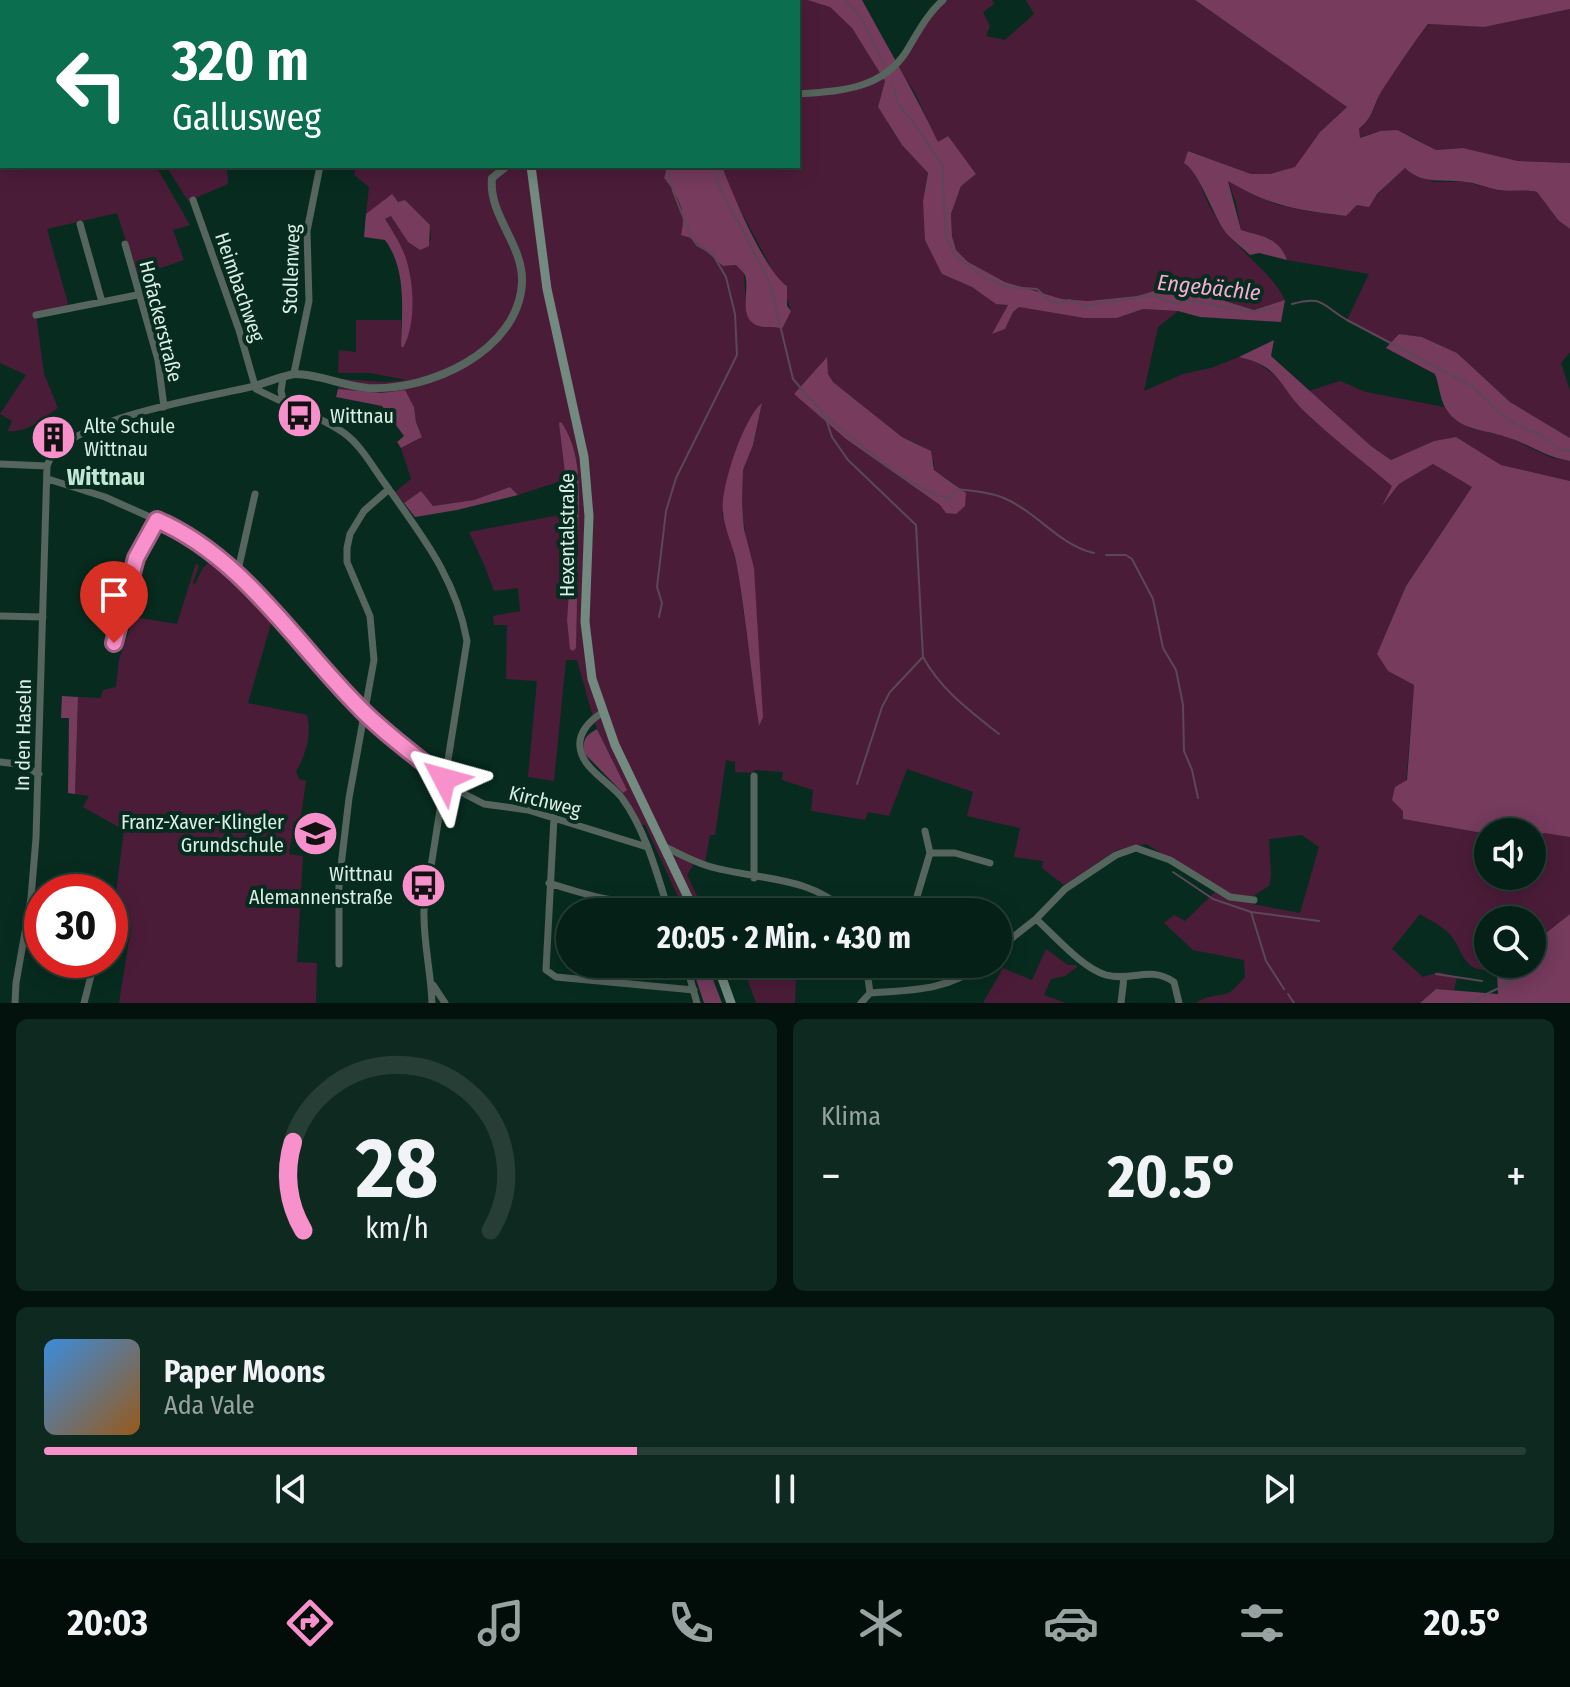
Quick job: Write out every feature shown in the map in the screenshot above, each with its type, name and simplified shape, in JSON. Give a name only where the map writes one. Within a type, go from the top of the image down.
[{"type":"main road","name":"Hexentalstraße","points":[[531,168],[547,289],[584,457],[589,516],[585,592],[587,650],[602,713],[688,898]]},
{"type":"main road","points":[[722,978],[731,1003]]},
{"type":"street","points":[[800,94],[854,89],[888,71],[899,61],[943,0]]},
{"type":"street","name":"Stollenweg","points":[[294,373],[309,301],[307,231],[320,168]]},
{"type":"street","points":[[1,461],[47,466],[56,448],[106,423],[255,386],[294,373],[339,384],[396,388],[430,380],[455,369],[495,339],[512,318],[522,285],[517,256],[490,190],[492,178],[503,168]]},
{"type":"street","name":"Heimbachweg","points":[[193,200],[239,330],[255,386]]},
{"type":"street","points":[[80,224],[102,302]]},
{"type":"street","name":"Hofackerstraße","points":[[125,244],[137,295],[158,360],[164,407]]},
{"type":"street","points":[[36,315],[137,295]]},
{"type":"street","points":[[283,378],[281,391],[284,404]]},
{"type":"street","points":[[255,386],[345,434],[360,450],[425,539],[461,611],[467,641],[424,910],[423,935],[432,983],[432,1003]]},
{"type":"street","name":"In den Haseln","points":[[15,1003],[31,898],[39,774],[47,466]]},
{"type":"street","name":"Kirchweg","points":[[48,479],[105,497],[177,530],[237,575],[364,714],[457,790],[484,804],[507,805],[554,817],[647,847]]},
{"type":"street","points":[[339,964],[339,883],[350,786],[371,683],[374,645],[370,616],[347,562],[347,548],[350,534],[364,511],[389,489]]},
{"type":"street","points":[[237,575],[255,494]]},
{"type":"street","points":[[113,647],[136,558],[157,520]]},
{"type":"street","points":[[0,616],[43,617]]},
{"type":"street","points":[[602,713],[583,733],[579,744],[582,756],[624,801],[647,847],[665,898]]},
{"type":"street","points":[[0,762],[18,764],[39,774]]},
{"type":"street","points":[[754,776],[754,878]]},
{"type":"street","points":[[554,817],[544,963],[548,973],[556,977],[694,990]]},
{"type":"street","points":[[917,898],[930,853],[925,831]]},
{"type":"street","points":[[663,846],[708,866],[818,891],[830,898]]},
{"type":"street","points":[[1012,938],[1065,889],[1116,855],[1136,848],[1170,860],[1230,897],[1254,900]]},
{"type":"street","points":[[930,853],[955,853],[990,863]]},
{"type":"street","points":[[549,883],[600,898]]},
{"type":"street","points":[[1036,919],[1090,968],[1101,974],[1124,977],[1163,975],[1174,982],[1179,1003]]},
{"type":"street","points":[[1121,1003],[1124,977]]},
{"type":"street","points":[[84,1003],[90,978]]},
{"type":"street","points":[[690,978],[697,1003]]},
{"type":"street","points":[[868,978],[870,993]]},
{"type":"street","points":[[861,1003],[870,993],[913,990],[960,978]]},
{"type":"street","points":[[432,983],[445,1003]]},
{"type":"shaded area","points":[[800,0],[807,0],[830,7],[852,28],[885,81],[878,107],[902,145],[928,173],[923,201],[942,274],[972,287],[996,303],[1008,305],[993,333],[1005,329],[1019,307],[1084,318],[1117,318],[1143,309],[1178,311],[1158,327],[1144,391],[1183,374],[1239,357],[1255,361],[1276,376],[1303,410],[1393,486],[1387,500],[1399,484],[1433,464],[1472,487],[1406,586],[1377,654],[1388,671],[1414,685],[1403,819],[1474,832],[1474,890],[1546,890],[1546,833],[1570,837],[1570,914],[1546,933],[1546,906],[1474,906],[1474,967],[1465,960],[1449,933],[1420,914],[1392,949],[1423,977],[1439,972],[1457,977],[1454,990],[1436,989],[1420,1003],[1196,1003],[1234,989],[1245,977],[1244,960],[1193,950],[1164,923],[1174,915],[1185,921],[1219,888],[1146,844],[1115,851],[1064,885],[1042,868],[1043,861],[1014,857],[1020,828],[967,816],[973,792],[907,769],[889,816],[868,812],[865,820],[811,811],[813,790],[782,780],[783,772],[735,772],[735,762],[726,760],[715,835],[710,835],[704,868],[694,864],[687,875],[698,898],[679,898],[645,825],[642,825],[623,793],[626,789],[595,724],[577,660],[566,660],[554,781],[528,777],[537,681],[506,679],[507,625],[494,625],[493,616],[520,611],[518,588],[494,591],[469,532],[570,513],[571,523],[578,533],[579,492],[575,458],[565,460],[567,479],[518,495],[510,487],[475,500],[433,506],[420,492],[404,503],[395,492],[411,479],[401,448],[422,437],[414,407],[405,391],[381,393],[338,389],[341,379],[407,380],[370,373],[338,373],[339,350],[356,352],[356,320],[401,320],[401,347],[406,342],[411,310],[396,237],[385,219],[391,216],[408,242],[420,250],[431,240],[430,225],[405,200],[398,202],[394,198],[366,214],[369,187],[354,175],[356,168],[665,168],[664,178],[679,199],[691,238],[723,266],[736,265],[744,274],[746,306],[763,326],[774,325],[791,311],[782,283],[734,198],[723,168],[800,168]],"holes":[[[826,358],[828,375],[902,437],[920,445],[934,462],[934,470],[955,484],[940,505],[846,439],[794,394]],[[762,404],[753,445],[743,470],[742,503],[760,674],[759,726],[737,564],[722,513]],[[1302,835],[1319,847],[1300,913],[1252,904],[1253,896],[1269,886],[1269,839]]]},
{"type":"shaded area","points":[[807,0],[862,0],[938,142],[948,136],[976,174],[961,186],[951,214],[956,250],[968,262],[1005,282],[1062,299],[1088,301],[1137,296],[1168,287],[1254,310],[1285,300],[1281,322],[1200,317],[1178,311],[1143,309],[1117,318],[1084,318],[1019,307],[1005,329],[992,334],[1008,305],[996,304],[972,287],[942,274],[925,240],[923,201],[928,173],[902,145],[878,107],[885,81],[852,28],[830,7]]},
{"type":"shaded area","points":[[943,0],[992,0],[994,4],[983,12],[990,26],[986,36],[1005,40],[1034,14],[1026,0],[1195,0],[1347,107],[1320,132],[1295,168],[1270,174],[1251,174],[1189,151],[1184,162],[1197,177],[1223,229],[1266,274],[1285,300],[1254,310],[1202,294],[1158,290],[1137,296],[1088,301],[1062,299],[1005,282],[968,262],[956,250],[951,214],[961,186],[976,174],[947,136],[938,143],[915,93],[895,62]]},
{"type":"shaded area","points":[[1195,0],[1570,0],[1570,9],[1484,27],[1428,24],[1381,92],[1368,120],[1359,129],[1360,138],[1380,131],[1397,130],[1436,150],[1463,148],[1518,161],[1570,163],[1570,229],[1558,220],[1537,192],[1503,191],[1470,183],[1426,179],[1405,168],[1377,194],[1369,207],[1357,205],[1346,216],[1285,206],[1258,197],[1228,181],[1241,230],[1274,242],[1287,260],[1259,253],[1250,255],[1221,225],[1195,175],[1184,163],[1188,151],[1251,174],[1270,174],[1295,167],[1320,132],[1347,107]]},
{"type":"shaded area","points":[[1570,9],[1570,163],[1518,161],[1463,148],[1436,150],[1412,137],[1379,131],[1359,138],[1359,129],[1370,116],[1381,92],[1429,24],[1484,27]]},
{"type":"shaded area","points":[[157,168],[190,225],[173,230],[184,260],[137,276],[117,213],[47,229],[69,307],[36,314],[44,374],[58,408],[29,427],[15,431],[8,431],[12,421],[0,414],[26,375],[0,363],[0,169]]},
{"type":"shaded area","points":[[167,168],[227,168],[228,184],[188,201]]},
{"type":"shaded area","points":[[665,168],[723,168],[759,249],[787,286],[787,306],[791,311],[782,329],[756,325],[747,316],[746,281],[736,265],[723,266],[691,238],[681,235],[682,211],[664,178]]},
{"type":"shaded area","points":[[1404,168],[1434,182],[1466,182],[1501,191],[1518,189],[1537,192],[1558,220],[1570,229],[1570,352],[1561,363],[1570,391],[1570,438],[1510,402],[1457,353],[1422,337],[1399,334],[1390,344],[1347,320],[1369,274],[1287,260],[1275,243],[1241,230],[1228,180],[1284,206],[1346,216],[1357,205],[1375,197]]},
{"type":"shaded area","points":[[392,194],[398,202],[405,200],[430,225],[429,246],[420,250],[408,242],[391,216],[385,219],[402,249],[410,275],[412,314],[403,348],[402,291],[397,264],[385,240],[364,237],[366,214]]},
{"type":"shaded area","points":[[1399,334],[1422,337],[1457,353],[1510,402],[1570,438],[1570,461],[1458,422],[1444,405],[1435,374],[1386,348]]},
{"type":"shaded area","points":[[1274,340],[1271,356],[1371,446],[1391,460],[1434,441],[1456,437],[1501,465],[1570,481],[1570,837],[1546,833],[1546,818],[1474,818],[1474,832],[1403,819],[1403,811],[1392,800],[1395,787],[1407,780],[1414,685],[1388,671],[1377,654],[1406,586],[1472,487],[1433,464],[1399,484],[1382,506],[1392,486],[1305,412],[1271,372],[1239,357]]},
{"type":"shaded area","points":[[827,357],[828,374],[833,382],[902,437],[931,451],[934,470],[966,493],[965,506],[956,514],[946,513],[940,505],[846,439],[794,394]]},
{"type":"shaded area","points":[[1340,381],[1366,392],[1444,407],[1455,419],[1470,428],[1508,437],[1552,458],[1570,461],[1570,481],[1501,465],[1456,437],[1434,441],[1391,460],[1309,391]]},
{"type":"shaded area","points":[[338,389],[381,393],[405,390],[414,407],[422,437],[401,448],[397,442],[404,436],[382,406],[336,397]]},
{"type":"shaded area","points":[[762,403],[753,445],[743,470],[742,503],[744,529],[754,568],[763,717],[759,726],[736,559],[724,518],[723,501],[741,437]]},
{"type":"shaded area","points":[[561,422],[576,461],[578,534],[571,523]]},
{"type":"shaded area","points":[[510,487],[518,495],[415,517],[404,503],[421,491],[433,506],[474,500]]},
{"type":"shaded area","points":[[574,551],[578,552],[576,648],[573,651],[570,649],[567,620]]},
{"type":"shaded area","points":[[212,559],[273,617],[248,703],[307,715],[307,744],[296,771],[299,779],[306,781],[300,822],[294,822],[289,854],[303,856],[297,962],[317,963],[316,1003],[119,1003],[123,978],[128,978],[131,927],[128,926],[128,874],[118,874],[124,830],[83,807],[89,796],[75,794],[78,697],[101,698],[103,690],[116,687],[119,660],[134,617],[177,624],[196,563],[199,566],[193,583]]},
{"type":"shaded area","points":[[62,696],[78,697],[75,794],[68,793],[69,718],[61,718]]},
{"type":"shaded area","points":[[597,729],[627,790],[623,793],[585,754],[585,739]]},
{"type":"shaded area","points":[[1570,914],[1570,1003],[1420,1003],[1436,989],[1498,994],[1497,978],[1546,978],[1546,933]]},
{"type":"shaded area","points":[[1046,949],[1068,965],[1077,967],[1065,976],[1051,979],[1044,995],[1066,1003],[983,1003],[997,978],[1012,978],[1012,972],[1032,980]]},
{"type":"shaded area","points":[[696,978],[712,978],[722,1003],[704,1003]]},
{"type":"shaded area","points":[[747,978],[808,978],[796,980],[795,1003],[756,1003]]},
{"type":"waterway","name":"Engebächle","points":[[846,0],[861,17],[884,65]]},
{"type":"waterway","name":"Engebächle","points":[[892,83],[899,106],[913,121],[942,165],[946,237],[951,249],[985,278],[1008,287],[1037,289],[1051,302],[1060,304],[1069,300],[1086,306],[1153,295],[1176,304],[1187,300],[1251,312],[1278,308]]},
{"type":"waterway","points":[[659,617],[662,603],[657,587],[666,511],[676,478],[737,355],[735,314],[726,277],[712,253],[697,245],[691,237],[673,191],[668,168]]},
{"type":"waterway","points":[[713,168],[720,188],[770,283],[793,379],[825,416],[832,437],[848,460],[916,525],[923,657],[947,690],[999,734]]},
{"type":"waterway","name":"Engebächle","points":[[1292,304],[1322,303],[1347,320],[1472,386],[1503,416],[1539,434],[1559,449],[1570,451]]},
{"type":"waterway","points":[[825,416],[884,464],[933,494],[949,499],[956,489],[1000,497],[1018,505],[1070,543],[1094,553]]},
{"type":"waterway","points":[[1106,555],[1126,555],[1132,559],[1153,599],[1163,648],[1176,670],[1183,705],[1184,751],[1198,798]]},
{"type":"waterway","points":[[857,784],[882,707],[890,692],[923,657]]},
{"type":"waterway","points":[[1173,872],[1213,899],[1251,912],[1319,921]]},
{"type":"waterway","points":[[1251,912],[1266,961],[1284,989]]},
{"type":"waterway","points":[[1436,974],[1482,981]]},
{"type":"waterway","points":[[1467,1003],[1512,982],[1503,982]]},
{"type":"waterway","points":[[1288,994],[1294,1003]]},
{"type":"place","name":"Wittnau","points":[[299,416]]},
{"type":"place","name":"Alte Schule Wittnau","points":[[53,437]]},
{"type":"place","name":"Franz-Xaver-Klingler Grundschule","points":[[315,833]]},
{"type":"place","name":"Wittnau Alemannenstraße","points":[[424,886]]},
{"type":"district","name":"Wittnau","points":[[106,477]]},
{"type":"route","points":[[114,643],[136,558],[157,520],[177,530],[237,575],[364,714],[444,779]]}]
